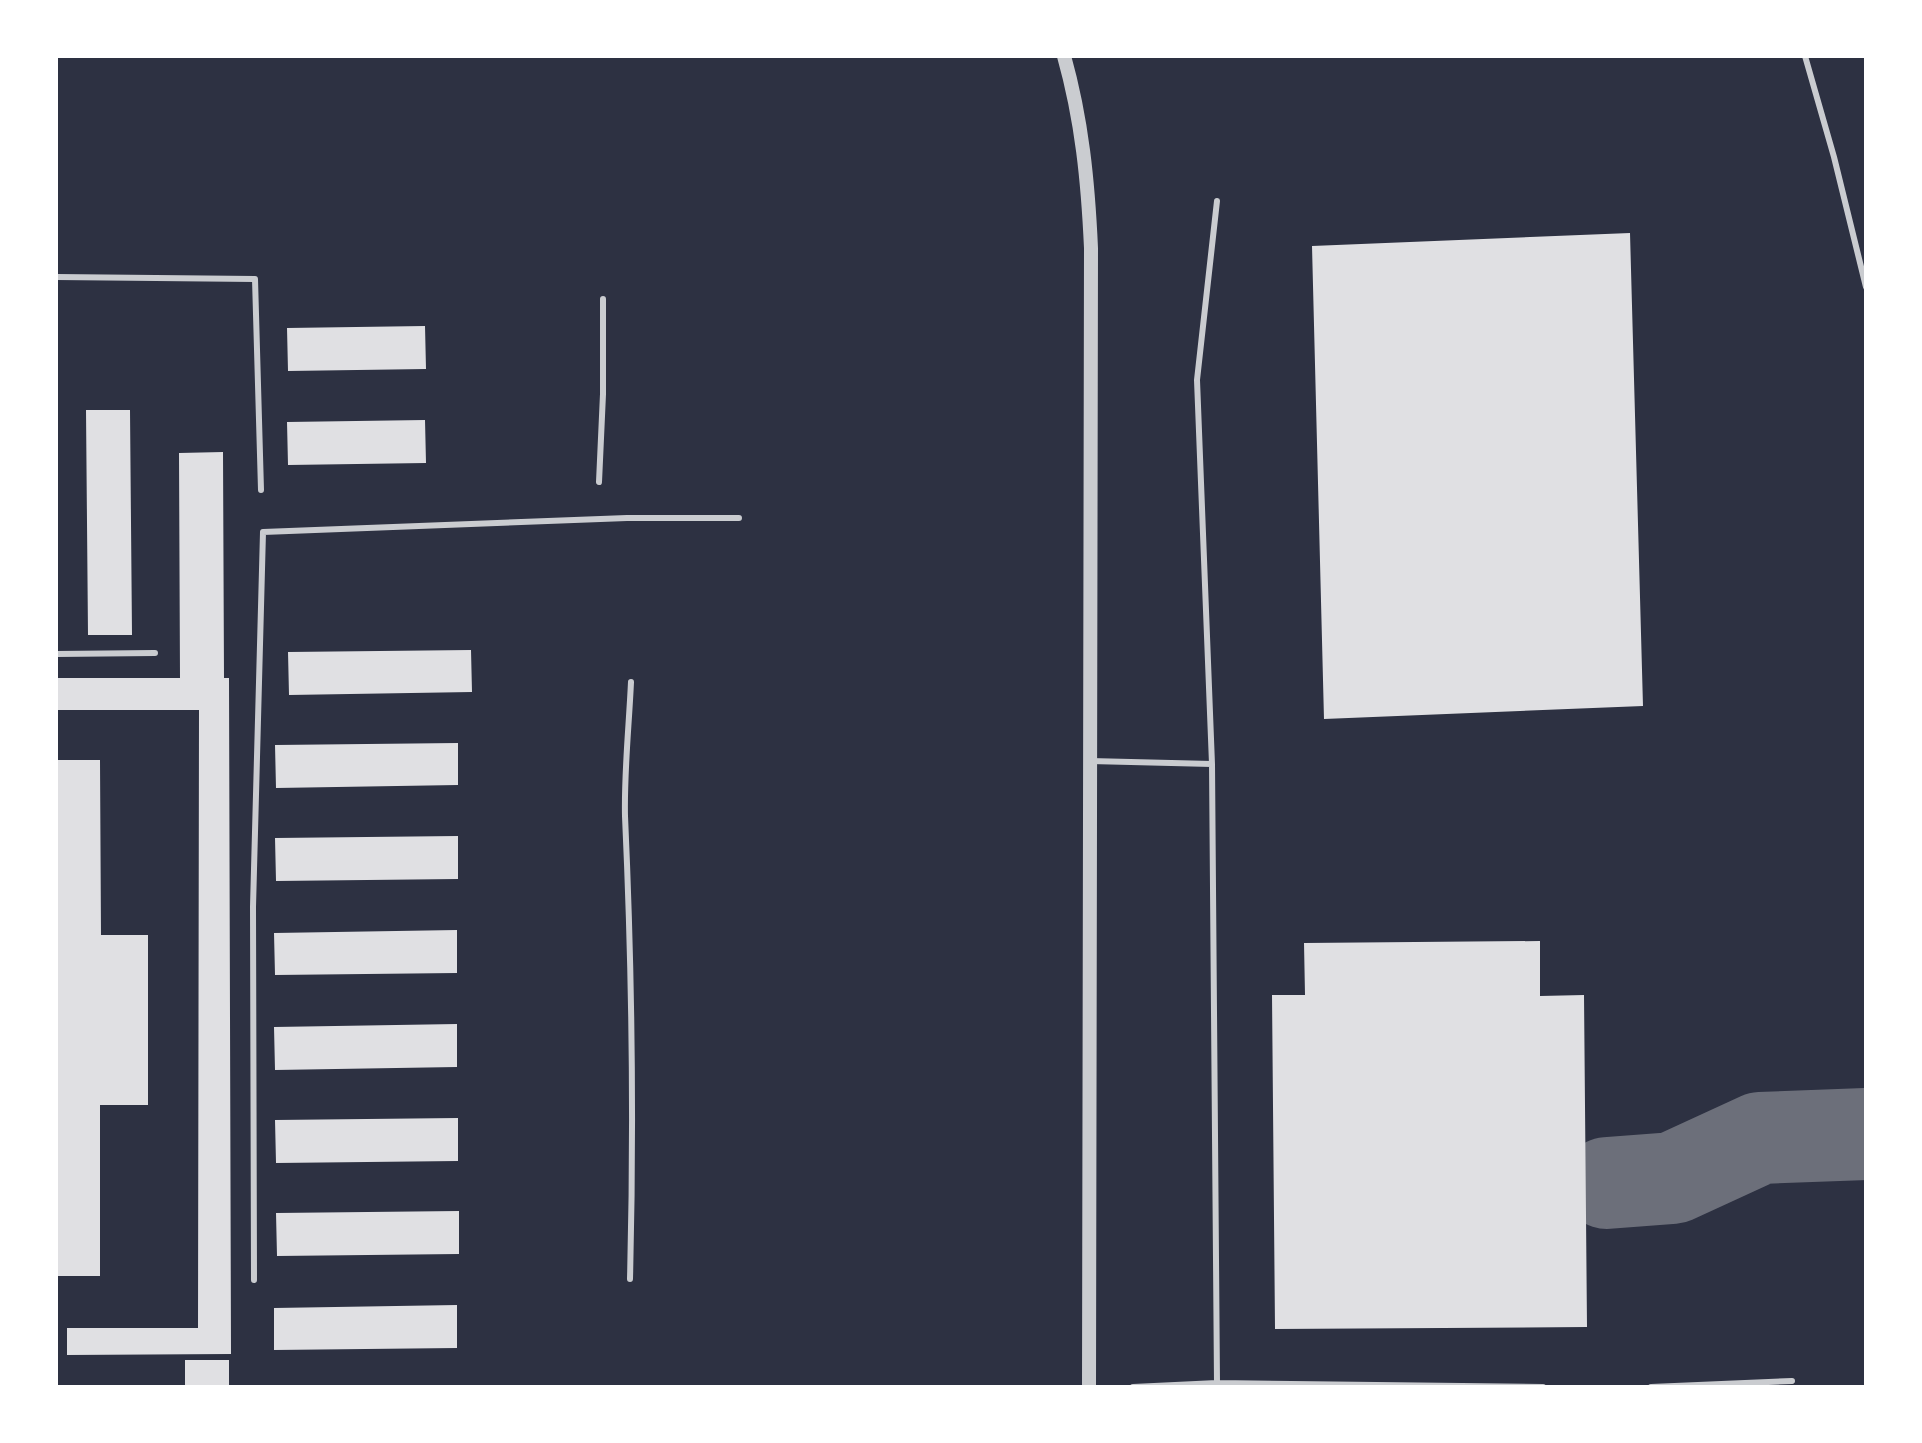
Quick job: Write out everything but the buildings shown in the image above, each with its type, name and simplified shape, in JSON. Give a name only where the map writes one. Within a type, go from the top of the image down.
[{"type":"street","points":[[1064,56],[1081,124],[1091,248],[1089,1387]]},
{"type":"lane","points":[[1805,56],[1866,287]]},
{"type":"lane","points":[[1217,201],[1197,380],[1212,764],[1217,1383]]},
{"type":"lane","points":[[56,277],[255,279],[261,490]]},
{"type":"lane","points":[[599,482],[603,299]]},
{"type":"lane","points":[[254,1280],[253,907],[263,532],[627,518],[739,518]]},
{"type":"lane","points":[[56,654],[155,653]]},
{"type":"lane","points":[[630,1279],[631,999],[625,815],[631,682]]},
{"type":"lane","points":[[1090,761],[1212,764]]},
{"type":"lane","points":[[1651,1387],[1792,1381]]},
{"type":"lane","points":[[1133,1387],[1217,1383],[1543,1387]]},
{"type":"taxiway","points":[[1607,1183],[1673,1178],[1760,1138],[1866,1134]]}]
